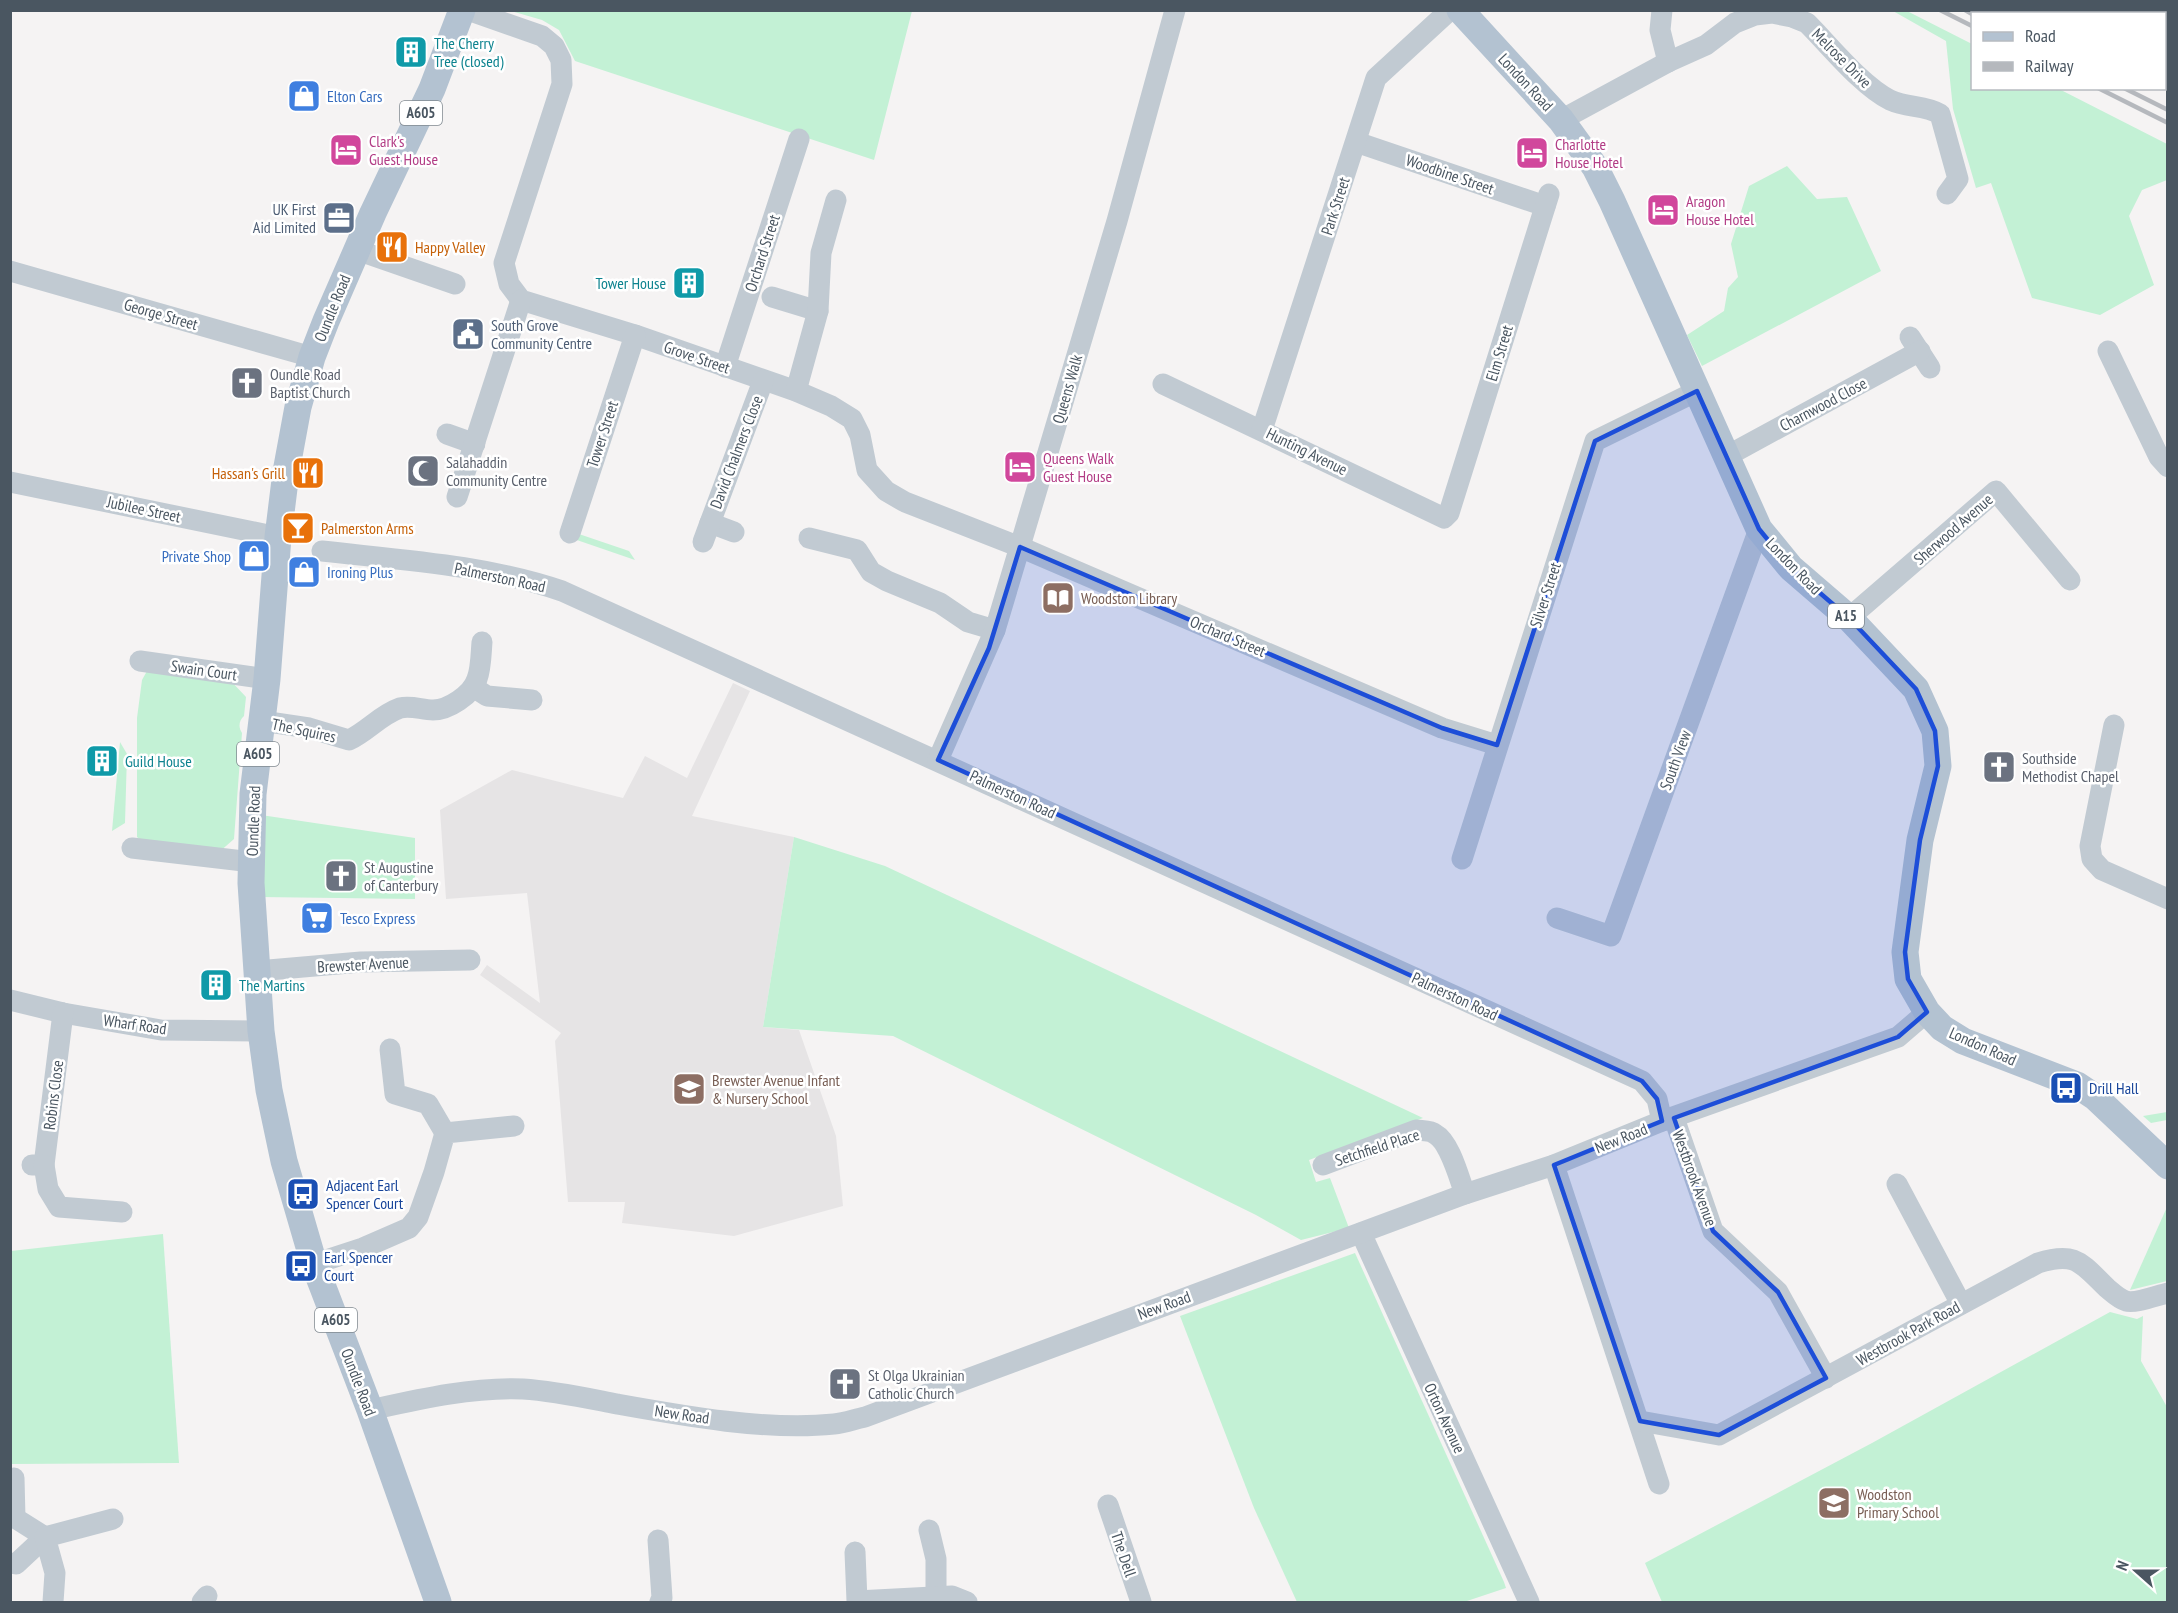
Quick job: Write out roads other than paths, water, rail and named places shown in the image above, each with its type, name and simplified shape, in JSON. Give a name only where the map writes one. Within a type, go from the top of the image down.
[{"type":"main road","name":"Oundle Road","points":[[438,1602],[370,1410],[314,1264],[284,1161],[269,1090],[261,1031],[251,883],[253,794],[267,679],[278,537],[286,472],[298,407],[312,357],[357,249],[432,89],[462,10]]},
{"type":"main road","name":"London Road","points":[[1460,10],[1561,120],[1595,167],[1759,529],[1791,567],[1849,618],[1916,689],[1935,730],[1938,766],[1920,840],[1905,952],[1908,979],[1927,1012],[1942,1028],[1963,1041],[2077,1085],[2095,1097],[2168,1166]]},
{"type":"street","points":[[457,497],[521,300],[509,284],[504,263],[562,84],[561,60],[554,46],[542,36],[468,10]]},
{"type":"street","name":"Queens Walk","points":[[938,760],[995,630],[1117,221],[1175,10]]},
{"type":"street","name":"Park Street","points":[[1262,430],[1376,78],[1450,10]]},
{"type":"street","points":[[1662,10],[1660,30],[1668,62]]},
{"type":"street","name":"Melrose Drive","points":[[1561,120],[1668,62],[1706,45],[1735,23],[1755,15],[1772,13],[1807,23],[1877,93],[1894,102],[1929,108],[1940,114],[1958,178],[1947,194]]},
{"type":"street","name":"Orchard Street","points":[[725,367],[799,139]]},
{"type":"street","name":"Woodbine Street","points":[[1356,142],[1547,200]]},
{"type":"street","points":[[796,391],[818,311],[821,253],[836,200]]},
{"type":"street","name":"Elm Street","points":[[1449,513],[1547,200]]},
{"type":"street","points":[[357,249],[455,284]]},
{"type":"street","name":"George Street","points":[[10,271],[312,357]]},
{"type":"street","points":[[772,297],[818,311]]},
{"type":"street","name":"Grove Street","points":[[521,300],[635,335],[796,391],[831,406],[852,419],[860,435]]},
{"type":"street","name":"Tower Street","points":[[570,533],[635,335]]},
{"type":"street","points":[[2108,351],[2159,457],[2168,466]]},
{"type":"street","name":"Charnwood Close","points":[[1727,456],[1920,352]]},
{"type":"street","name":"David Chalmers Close","points":[[734,532],[706,533],[763,381]]},
{"type":"street","name":"Hunting Avenue","points":[[1163,384],[1444,518],[1449,513]]},
{"type":"street","name":"Silver Street","points":[[1462,859],[1595,441],[1698,391]]},
{"type":"street","points":[[447,434],[475,444]]},
{"type":"street","name":"Orchard Street","points":[[860,435],[867,470],[886,491],[905,502],[1020,547],[1442,728],[1497,746]]},
{"type":"street","name":"Jubilee Street","points":[[10,482],[278,537]]},
{"type":"street","name":"Sherwood Avenue","points":[[1849,618],[1996,491],[2070,580]]},
{"type":"street","name":"South View","points":[[1557,918],[1611,936],[1759,529]]},
{"type":"street","points":[[809,538],[845,545],[857,550],[871,572],[940,603],[968,622],[995,630]]},
{"type":"street","name":"Palmerston Road","points":[[322,551],[426,562],[543,584],[562,591],[1642,1081],[1657,1099],[1668,1119]]},
{"type":"street","points":[[482,642],[478,679],[473,687],[486,696],[532,700]]},
{"type":"street","name":"Swain Court","points":[[140,661],[267,679]]},
{"type":"street","name":"The Squires","points":[[262,721],[309,728],[349,740],[361,734],[387,712],[405,707],[442,710],[473,687]]},
{"type":"street","points":[[2114,725],[2090,846],[2092,860],[2102,870],[2168,899]]},
{"type":"street","points":[[132,848],[252,862]]},
{"type":"street","name":"Brewster Avenue","points":[[257,971],[360,962],[470,960]]},
{"type":"street","name":"Wharf Road","points":[[10,1000],[63,1013],[161,1030],[261,1031]]},
{"type":"street","name":"New Road","points":[[370,1410],[477,1390],[525,1389],[712,1419],[774,1425],[836,1424],[865,1417],[1465,1194],[1554,1165],[1668,1119],[1899,1037],[1927,1012]]},
{"type":"street","name":"Robins Close","points":[[63,1013],[38,1165],[58,1208],[122,1212]]},
{"type":"street","points":[[314,1264],[363,1248],[409,1228],[418,1217],[434,1172],[445,1133],[428,1104],[395,1094],[390,1049]]},
{"type":"street","name":"Westbrook Avenue","points":[[1668,1119],[1713,1231],[1778,1292],[1826,1378]]},
{"type":"street","points":[[445,1133],[514,1126]]},
{"type":"street","name":"Setchfield Place","points":[[1323,1165],[1416,1131],[1427,1131],[1434,1133],[1444,1141],[1465,1194]]},
{"type":"street","points":[[1554,1165],[1659,1484]]},
{"type":"street","points":[[1897,1184],[1961,1304]]},
{"type":"street","name":"Orton Avenue","points":[[1361,1233],[1529,1602]]},
{"type":"street","name":"Westbrook Park Road","points":[[1640,1421],[1719,1435],[2038,1263],[2057,1257],[2069,1258],[2083,1266],[2118,1297],[2128,1302],[2168,1293]]},
{"type":"street","points":[[14,1478],[15,1518],[45,1537],[55,1573],[53,1602]]},
{"type":"street","name":"The Dell","points":[[1108,1505],[1141,1602]]},
{"type":"street","points":[[10,1563],[16,1563],[45,1537],[113,1519]]},
{"type":"street","points":[[929,1530],[936,1559],[936,1597]]},
{"type":"street","points":[[658,1540],[662,1598],[660,1602]]},
{"type":"street","points":[[855,1552],[857,1601],[952,1596],[967,1602]]},
{"type":"railway","points":[[1940,10],[1971,26]]},
{"type":"railway","points":[[1965,10],[1971,13]]},
{"type":"railway","points":[[1983,10],[1986,12]]},
{"type":"railway","points":[[2102,90],[2168,123]]},
{"type":"railway","points":[[2128,90],[2168,110]]},
{"type":"place","name":"The Cherry Tree (closed)","points":[[411,52]]},
{"type":"place","name":"Elton Cars","points":[[304,96]]},
{"type":"place","name":"Clark's Guest House","points":[[346,150]]},
{"type":"place","name":"Charlotte House Hotel","points":[[1532,153]]},
{"type":"place","name":"Aragon House Hotel","points":[[1663,210]]},
{"type":"place","name":"UK First Aid Limited","points":[[339,218]]},
{"type":"place","name":"Happy Valley","points":[[392,247]]},
{"type":"place","name":"Tower House","points":[[689,283]]},
{"type":"place","name":"South Grove Community Centre","points":[[468,334]]},
{"type":"place","name":"Oundle Road Baptist Church","points":[[247,383]]},
{"type":"place","name":"Queens Walk Guest House","points":[[1020,467]]},
{"type":"place","name":"Salahaddin Community Centre","points":[[423,471]]},
{"type":"place","name":"Hassan's Grill","points":[[308,473]]},
{"type":"place","name":"Palmerston Arms","points":[[298,528]]},
{"type":"place","name":"Private Shop","points":[[254,556]]},
{"type":"place","name":"Ironing Plus","points":[[304,572]]},
{"type":"place","name":"Woodston Library","points":[[1058,598]]},
{"type":"place","name":"Guild House","points":[[102,761]]},
{"type":"place","name":"Southside Methodist Chapel","points":[[1999,767]]},
{"type":"place","name":"St Augustine of Canterbury","points":[[341,876]]},
{"type":"place","name":"Tesco Express","points":[[317,918]]},
{"type":"place","name":"The Martins","points":[[216,985]]},
{"type":"place","name":"Drill Hall","points":[[2066,1088]]},
{"type":"place","name":"Brewster Avenue Infant & Nursery School","points":[[689,1089]]},
{"type":"place","name":"Adjacent Earl Spencer Court","points":[[303,1194]]},
{"type":"place","name":"Earl Spencer Court","points":[[301,1266]]},
{"type":"place","name":"St Olga Ukrainian Catholic Church","points":[[845,1384]]},
{"type":"place","name":"Woodston Primary School","points":[[1834,1503]]}]
